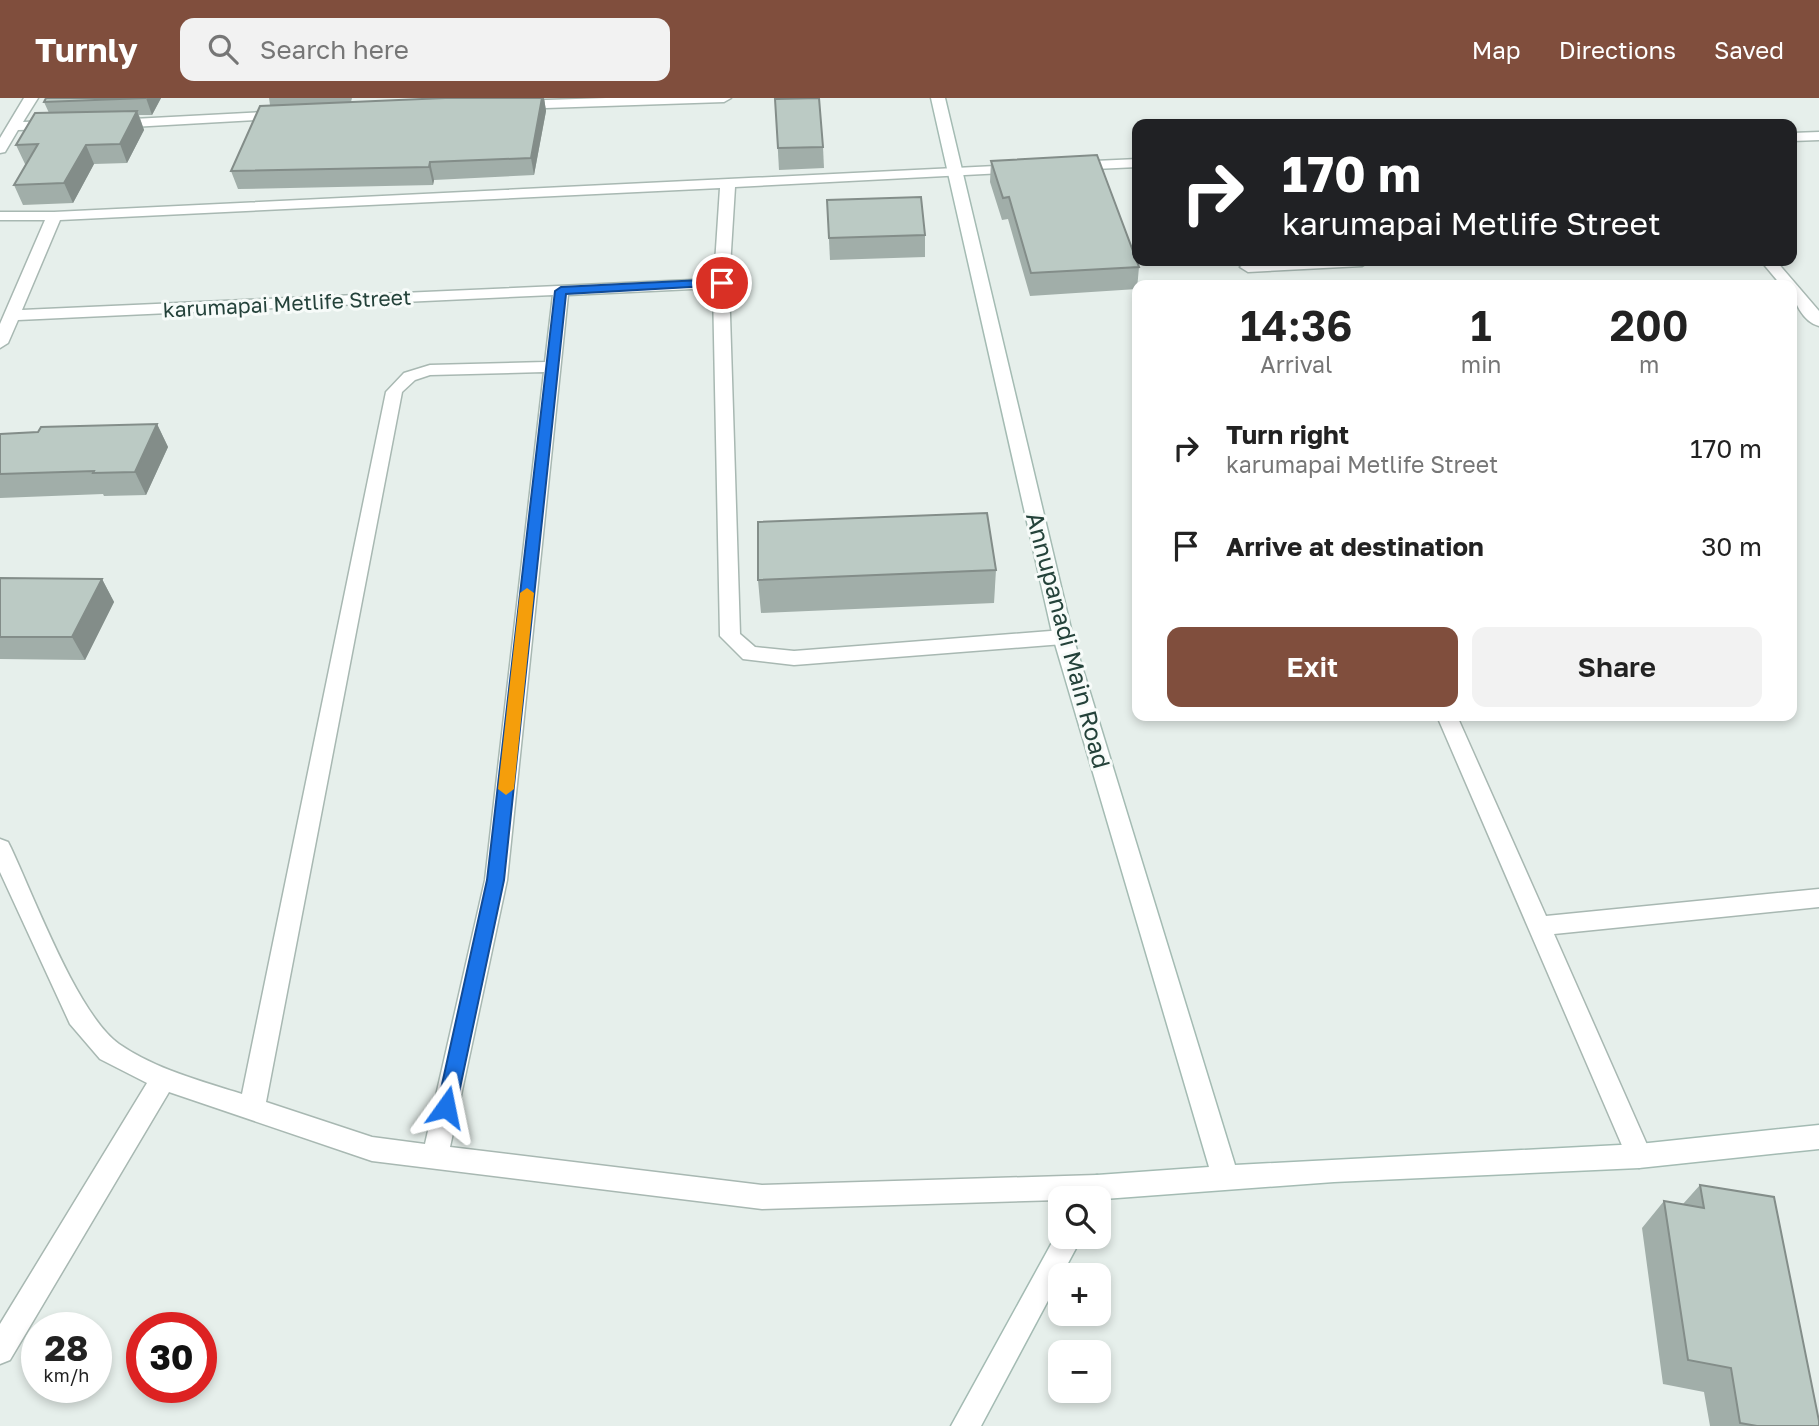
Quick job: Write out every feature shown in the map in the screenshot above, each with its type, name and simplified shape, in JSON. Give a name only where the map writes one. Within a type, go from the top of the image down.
[{"type":"street","points":[[0,149],[31,98]]},
{"type":"street","points":[[501,106],[724,98]]},
{"type":"street","name":"Annupanadi Main Road","points":[[938,98],[1063,637],[1225,1176]]},
{"type":"street","points":[[105,124],[293,115]]},
{"type":"street","points":[[14,127],[66,125]]},
{"type":"street","points":[[1797,137],[1819,136]]},
{"type":"street","points":[[1059,167],[1132,163]]},
{"type":"street","points":[[0,216],[54,216],[728,181],[1033,169]]},
{"type":"street","points":[[728,181],[722,283],[730,636],[750,654],[794,658],[1063,637]]},
{"type":"street","points":[[0,344],[54,216]]},
{"type":"street","points":[[1772,266],[1784,280]]},
{"type":"street","name":"karumapai Metlife Street","points":[[14,315],[722,283]]},
{"type":"street","points":[[435,1157],[496,880],[561,291]]},
{"type":"street","points":[[1797,295],[1819,321]]},
{"type":"street","points":[[252,1109],[394,392],[400,381],[414,373],[430,370],[552,367]]},
{"type":"street","points":[[1449,721],[1639,1156]]},
{"type":"street","points":[[0,848],[78,1017],[109,1051],[163,1079],[372,1149],[762,1197],[1048,1194]]},
{"type":"street","points":[[1540,926],[1819,898]]},
{"type":"street","points":[[0,1350],[163,1079]]},
{"type":"street","points":[[1111,1191],[1225,1176],[1639,1156],[1819,1137]]},
{"type":"street","points":[[965,1426],[1062,1249]]},
{"type":"building","points":[[46,98],[146,98],[44,102]]},
{"type":"building","points":[[445,98],[542,98],[531,158],[430,162],[429,167],[231,171],[260,106]]},
{"type":"building","points":[[819,98],[823,147],[778,148],[775,99]]},
{"type":"building","points":[[137,111],[120,144],[86,145],[64,183],[14,185],[38,144],[16,145],[35,113]]},
{"type":"building","points":[[1097,155],[1132,248],[1132,266],[1139,267],[1031,273],[1009,197],[1003,198],[991,161]]},
{"type":"building","points":[[921,197],[925,235],[829,238],[827,200]]},
{"type":"building","points":[[157,424],[135,472],[0,474],[0,434],[38,432],[41,427]]},
{"type":"building","points":[[987,513],[996,570],[758,580],[758,522]]},
{"type":"building","points":[[0,578],[102,579],[72,637],[0,637]]},
{"type":"building","points":[[1700,1185],[1774,1197],[1819,1426],[1757,1426],[1740,1423],[1731,1368],[1688,1360],[1664,1201],[1704,1208]]},
{"type":"slow traffic","points":[[506,789],[527,593]]},
{"type":"route","points":[[446,1107],[496,880],[561,291],[722,283]]}]
